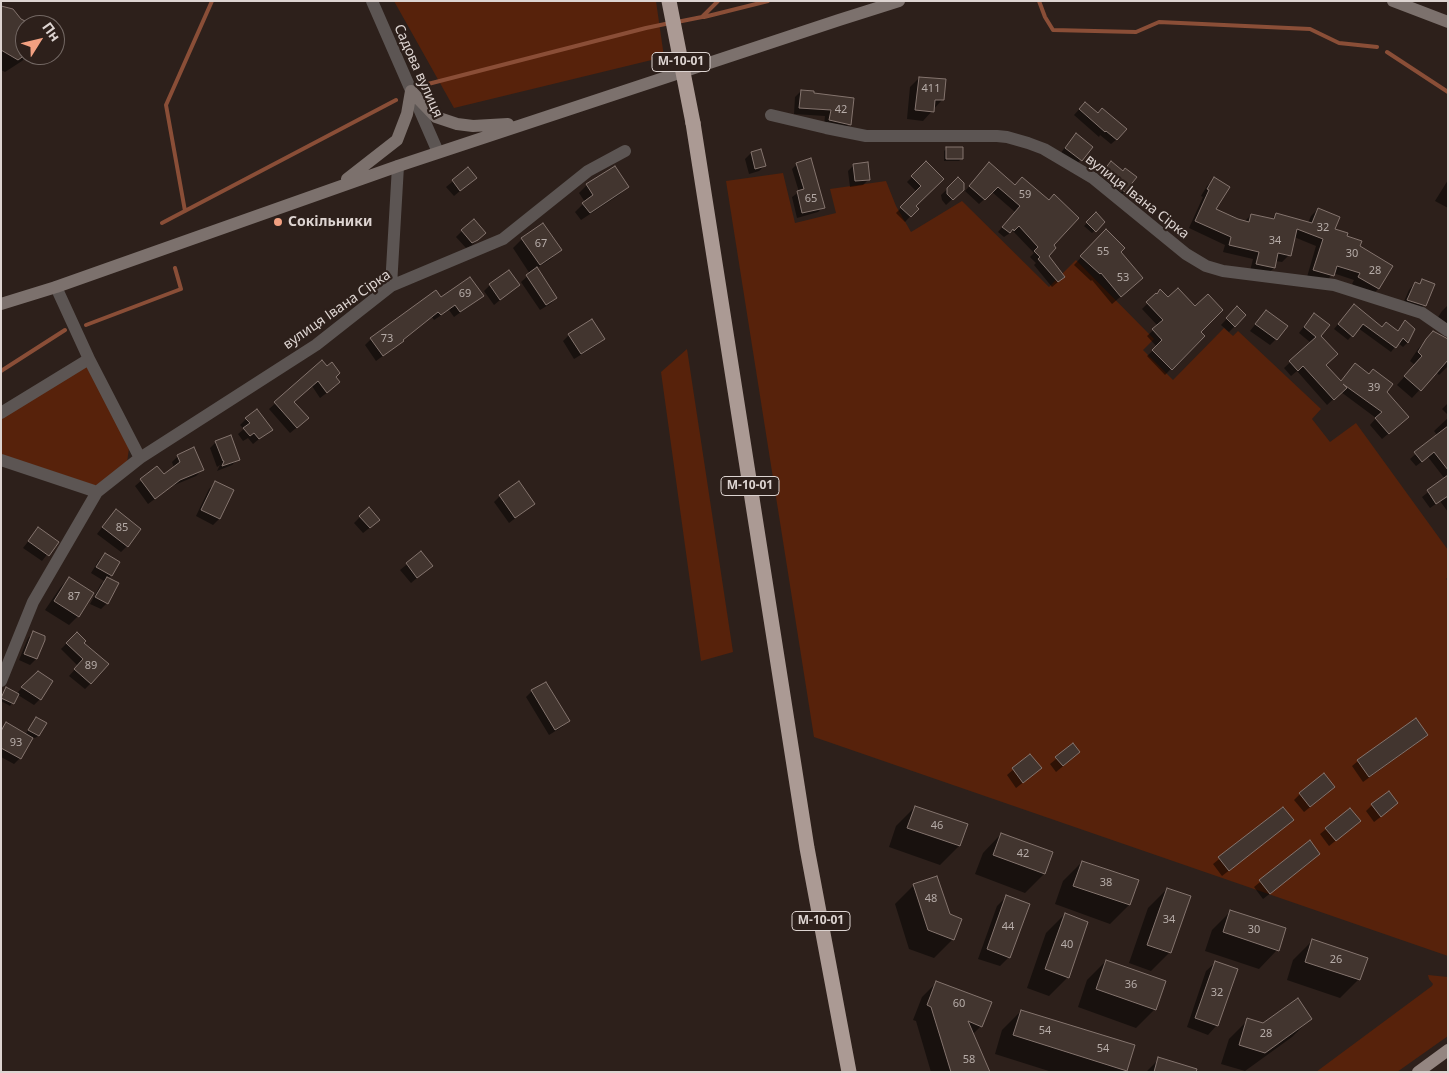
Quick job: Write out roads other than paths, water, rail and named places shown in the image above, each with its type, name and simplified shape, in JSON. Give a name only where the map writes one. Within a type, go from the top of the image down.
[{"type":"highway","name":"М-10-01","points":[[669,1],[693,123],[808,848],[849,1072]]},
{"type":"highway","name":"М-10-01","points":[[834,993],[842,1072]]},
{"type":"main road","points":[[1,304],[56,287],[336,186],[899,1]]},
{"type":"main road","points":[[1393,1],[1448,22]]},
{"type":"main road","points":[[411,91],[436,117],[457,124],[473,126],[528,123]]},
{"type":"main road","points":[[336,186],[397,140],[407,114],[411,91]]},
{"type":"main road","points":[[1418,1072],[1448,1050]]},
{"type":"street","name":"Садова вулиця","points":[[372,1],[438,152]]},
{"type":"street","name":"вулиця Івана Сірка","points":[[771,115],[866,136],[997,136],[1028,143],[1044,149],[1092,178],[1186,254],[1206,266],[1216,270],[1334,285],[1422,313],[1448,331]]},
{"type":"street","name":"вулиця Івана Сірка","points":[[1,681],[33,602],[98,492],[140,458],[316,345],[392,286],[503,239],[588,171],[625,151]]},
{"type":"street","points":[[392,286],[398,166]]},
{"type":"street","points":[[56,287],[89,359],[140,458]]},
{"type":"street","points":[[1,413],[89,359]]},
{"type":"street","points":[[1,460],[98,492]]},
{"type":"waterway","points":[[185,211],[166,105],[212,1]]},
{"type":"waterway","points":[[677,22],[702,17],[718,1]]},
{"type":"waterway","points":[[704,17],[768,1]]},
{"type":"waterway","points":[[1039,1],[1045,17],[1053,30],[1136,32],[1159,22],[1310,29],[1339,43],[1377,47]]},
{"type":"waterway","points":[[428,84],[670,23]]},
{"type":"waterway","points":[[1387,52],[1448,92]]},
{"type":"waterway","points":[[162,223],[396,100]]},
{"type":"waterway","points":[[86,325],[181,289],[175,268]]},
{"type":"waterway","points":[[1,371],[65,330]]},
{"type":"place","name":"Сокільники","points":[[278,222]]}]
